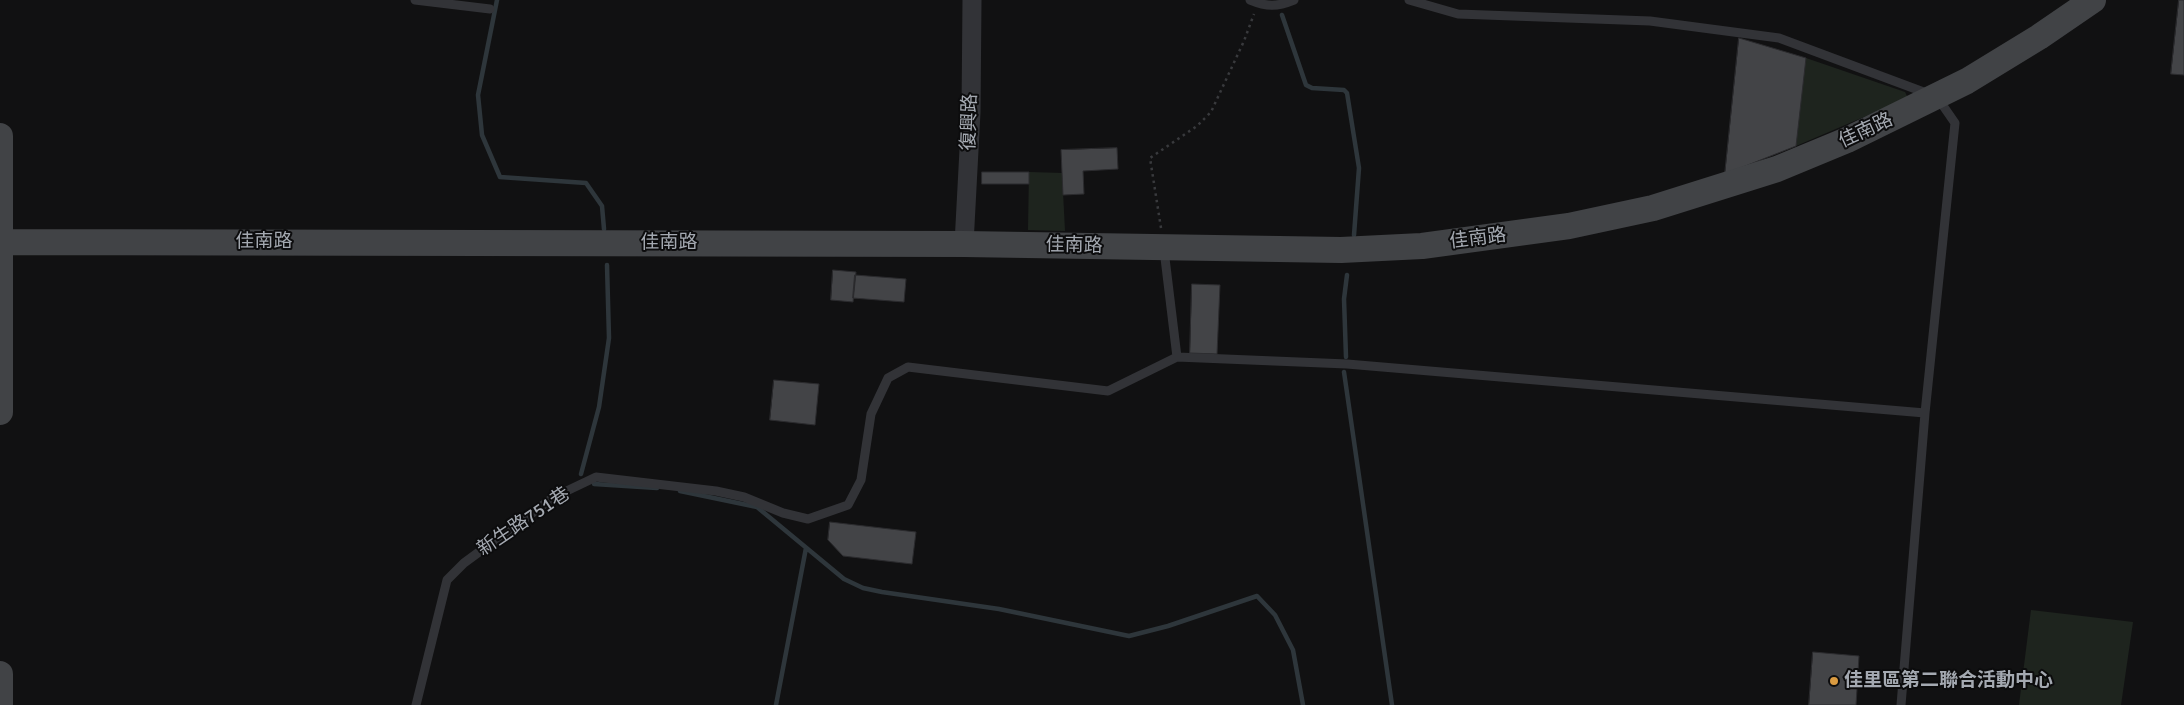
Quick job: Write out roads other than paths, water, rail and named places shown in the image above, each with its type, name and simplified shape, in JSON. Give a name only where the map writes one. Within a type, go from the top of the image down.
[{"type":"street","name":"復興路","points":[[964,244],[971,112],[972,0]]},
{"type":"street","name":"佳南路","points":[[1,242],[964,244],[1341,250],[1413,247],[1569,226],[1653,208],[1776,169],[1847,140],[1967,81],[2031,42],[2093,0]]},
{"type":"street","points":[[0,136],[0,412]]},
{"type":"street","points":[[0,674],[0,705]]},
{"type":"lane","points":[[415,0],[490,10]]},
{"type":"lane","points":[[1254,2],[1265,7],[1286,4],[1294,0]]},
{"type":"lane","points":[[1409,0],[1458,14],[1650,21],[1779,38],[1937,96],[1955,123],[1925,413],[1901,705]]},
{"type":"lane","points":[[1164,247],[1177,357],[1347,364],[1925,413]]},
{"type":"lane","name":"新生路751巷","points":[[416,705],[447,580],[464,563],[554,497],[596,477],[716,490],[744,497],[783,512],[808,519],[848,505],[861,480],[871,414],[888,378],[908,367],[1108,391],[1177,357]]},
{"type":"waterway","points":[[497,0],[478,95],[482,135],[500,177],[586,183],[602,206],[604,229]]},
{"type":"waterway","points":[[1282,15],[1306,85],[1312,88],[1344,90],[1347,93],[1359,168],[1354,235]]},
{"type":"waterway","points":[[581,474],[599,407],[609,338],[607,265]]},
{"type":"waterway","points":[[1346,357],[1344,299],[1347,275]]},
{"type":"waterway","points":[[1344,372],[1392,705]]},
{"type":"waterway","points":[[594,484],[657,488]]},
{"type":"waterway","points":[[680,491],[757,507],[844,579],[863,588],[882,592],[999,609],[1129,636],[1168,626],[1257,596],[1275,615],[1293,650],[1303,705]]},
{"type":"waterway","points":[[776,705],[806,548]]},
{"type":"place","name":"佳里區第二聯合活動中心","points":[[1834,681]]}]
